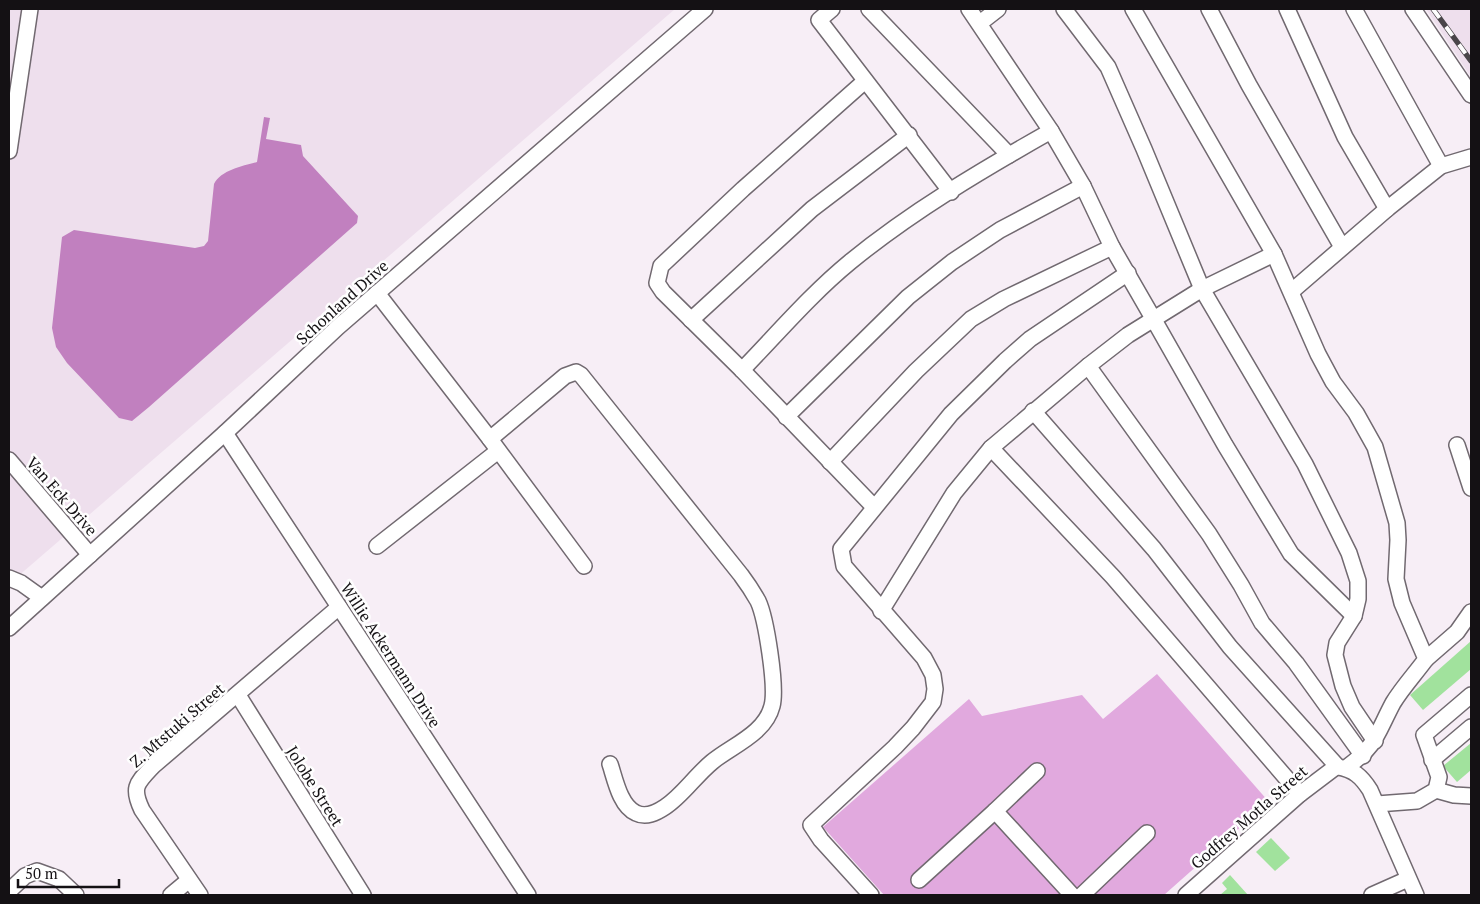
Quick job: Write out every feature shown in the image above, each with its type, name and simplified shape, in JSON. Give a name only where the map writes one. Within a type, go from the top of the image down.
[{"type":"street","points":[[9,152],[30,9]]},
{"type":"street","name":"Schonland Drive","points":[[9,628],[225,434],[377,293],[705,9]]},
{"type":"street","points":[[832,9],[818,20],[909,135],[951,192]]},
{"type":"street","points":[[869,9],[1009,155]]},
{"type":"street","points":[[969,9],[1051,131],[1083,186],[1112,247],[1225,445],[1291,554],[1354,616]]},
{"type":"street","points":[[980,23],[998,9]]},
{"type":"street","points":[[1064,9],[1099,54],[1115,82],[1202,288],[1305,464],[1349,553],[1358,581],[1358,599],[1354,616],[1337,643],[1335,655],[1343,686],[1352,707],[1376,741]]},
{"type":"street","points":[[1133,9],[1274,254],[1330,375],[1376,447],[1397,523],[1396,579],[1402,603],[1426,659]]},
{"type":"street","points":[[1209,9],[1249,84],[1342,247]]},
{"type":"street","points":[[1286,9],[1344,137],[1387,209]]},
{"type":"street","points":[[1354,9],[1441,166]]},
{"type":"street","points":[[1413,9],[1471,95]]},
{"type":"street","points":[[865,81],[743,189],[661,266],[657,283],[874,507]]},
{"type":"street","points":[[742,370],[850,262],[951,192],[1051,131]]},
{"type":"street","points":[[691,320],[812,209],[909,135]]},
{"type":"street","points":[[1292,291],[1387,209],[1441,166],[1471,157]]},
{"type":"street","points":[[786,417],[908,297],[952,262],[1000,230],[1083,186]]},
{"type":"street","points":[[830,462],[916,371],[971,319],[1004,299],[1112,247]]},
{"type":"street","points":[[881,611],[949,500],[978,461],[991,448],[1033,411],[1128,335],[1202,288],[1274,254]]},
{"type":"street","points":[[871,895],[811,826],[907,734],[933,702],[935,689],[933,675],[924,658],[881,611],[844,566],[840,556],[844,544],[951,414],[1005,361],[1030,339],[1128,273]]},
{"type":"street","points":[[377,293],[584,566]]},
{"type":"street","points":[[1088,366],[1209,534],[1241,584],[1262,623],[1296,663],[1362,756]]},
{"type":"street","points":[[377,546],[494,445],[565,376],[576,372],[581,374],[741,575],[758,602],[774,686],[772,707],[763,722],[749,736],[712,762],[666,807],[650,815],[636,814],[628,806],[622,796],[610,764]]},
{"type":"street","points":[[1033,411],[1154,549],[1230,647],[1341,767],[1355,772],[1363,780],[1377,804],[1416,895]]},
{"type":"street","name":"Willie Ackermann Drive","points":[[225,434],[528,895]]},
{"type":"street","points":[[1457,445],[1471,488]]},
{"type":"street","points":[[991,448],[1113,577],[1300,794]]},
{"type":"street","name":"Van Eck Drive","points":[[9,460],[90,555]]},
{"type":"street","points":[[9,578],[26,586],[42,598]]},
{"type":"street","name":"Z. Mtstuki Street","points":[[200,895],[142,810],[135,794],[138,782],[153,766],[339,607]]},
{"type":"street","name":"Godfrey Motla Street","points":[[1186,895],[1300,794],[1341,767],[1362,756],[1376,741],[1394,702],[1426,659],[1457,632],[1471,612]]},
{"type":"street","name":"Jolobe Street","points":[[238,695],[363,895]]},
{"type":"street","points":[[1436,790],[1439,777],[1424,735],[1471,695]]},
{"type":"street","points":[[1432,760],[1471,727]]},
{"type":"street","points":[[919,880],[1037,772]]},
{"type":"street","points":[[1377,804],[1416,801],[1436,790],[1454,795],[1471,796]]},
{"type":"street","points":[[994,811],[1072,895]]},
{"type":"street","points":[[1082,895],[1147,833]]},
{"type":"street","points":[[9,891],[25,876],[37,871],[59,879],[76,895]]},
{"type":"street","points":[[171,895],[189,880]]},
{"type":"street","points":[[1372,895],[1408,880]]},
{"type":"shaded area","points":[[9,9],[675,9],[9,584]]},
{"type":"shaded area","points":[[1426,9],[1471,9],[1471,77]]},
{"type":"shaded area","points":[[264,117],[270,118],[266,139],[301,145],[303,156],[358,216],[357,223],[132,421],[119,418],[67,363],[56,347],[52,328],[62,237],[74,230],[195,248],[204,246],[208,241],[214,184],[217,179],[227,172],[257,162]]},
{"type":"shaded area","points":[[1157,674],[1269,802],[1164,895],[884,895],[823,827],[969,699],[982,716],[1082,695],[1103,719]]},
{"type":"building","points":[[1471,641],[1471,669],[1423,710],[1410,695]]},
{"type":"building","points":[[1471,743],[1471,770],[1457,782],[1443,766]]},
{"type":"building","points":[[1271,838],[1290,858],[1275,871],[1256,852]]},
{"type":"building","points":[[1230,875],[1248,895],[1220,895],[1227,889],[1222,883]]},
{"type":"railway","points":[[1433,9],[1471,61]]}]
